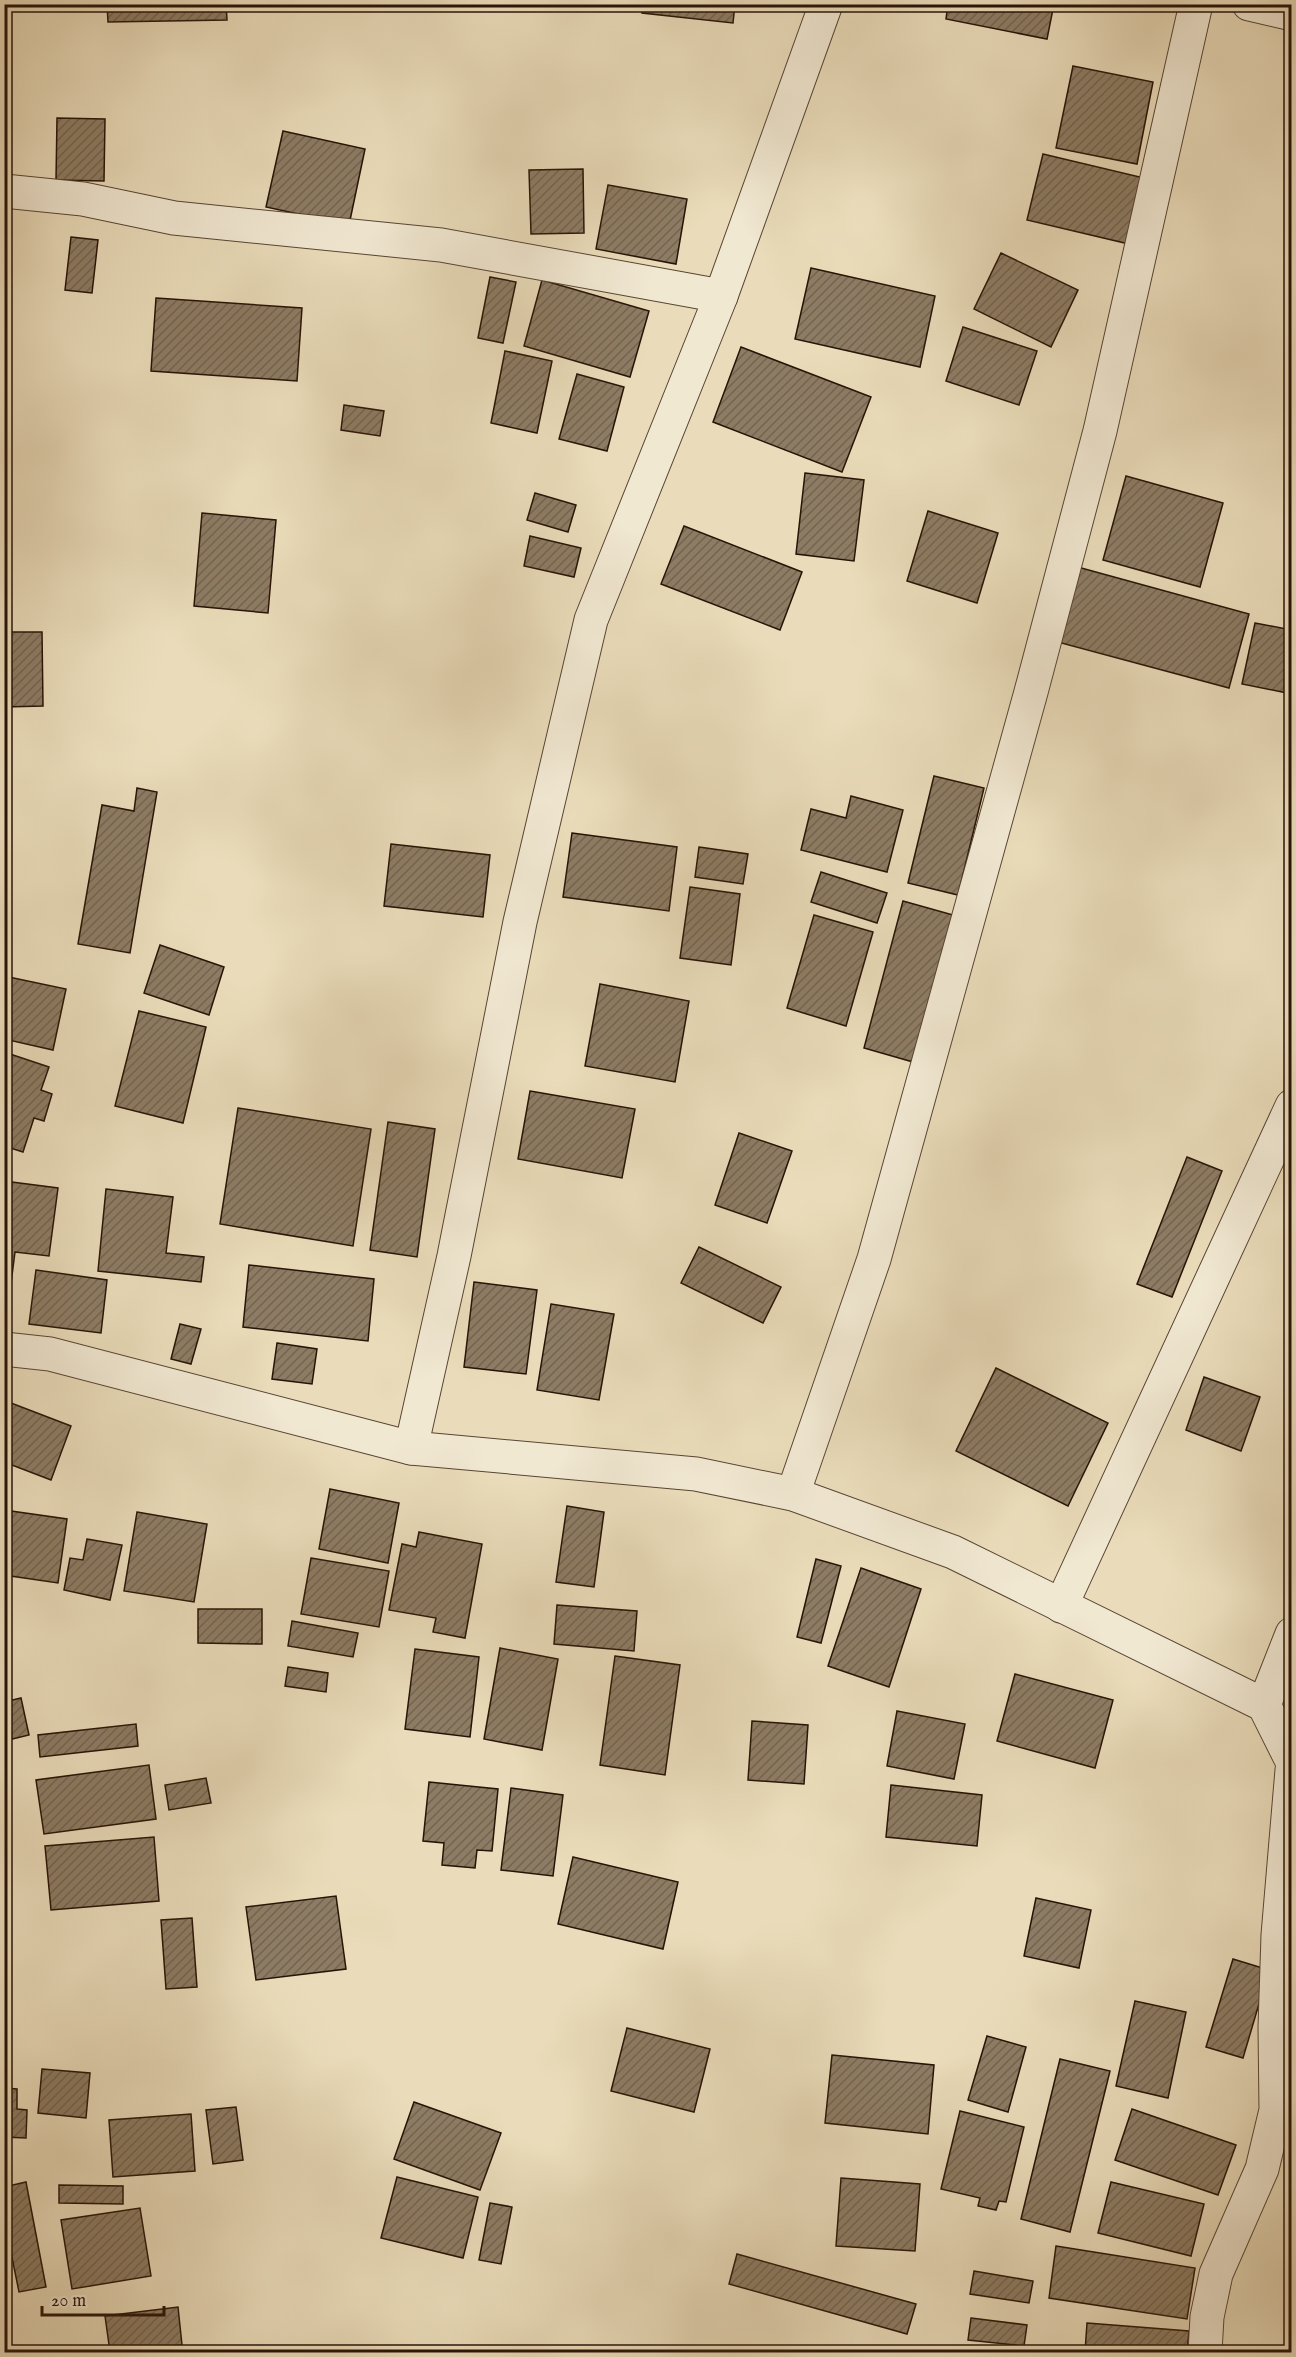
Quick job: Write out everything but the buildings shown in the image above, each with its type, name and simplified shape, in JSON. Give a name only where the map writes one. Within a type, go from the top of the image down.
[{"type":"street","points":[[411,1448],[454,1256],[520,922],[591,620],[722,296],[826,4]]},
{"type":"street","points":[[793,1494],[874,1259],[1030,692],[1100,431],[1196,4]]},
{"type":"street","points":[[1249,4],[1292,14]]},
{"type":"street","points":[[4,191],[83,199],[174,218],[441,245],[722,296]]},
{"type":"street","points":[[1061,1606],[1292,1106]]},
{"type":"street","points":[[4,1349],[50,1354],[411,1448],[696,1474],[793,1494],[953,1552],[1264,1705],[1292,1761]]},
{"type":"street","points":[[1264,1705],[1292,1635]]},
{"type":"street","points":[[1205,2352],[1207,2317],[1216,2274],[1262,2169],[1276,2110],[1292,1770]]}]
